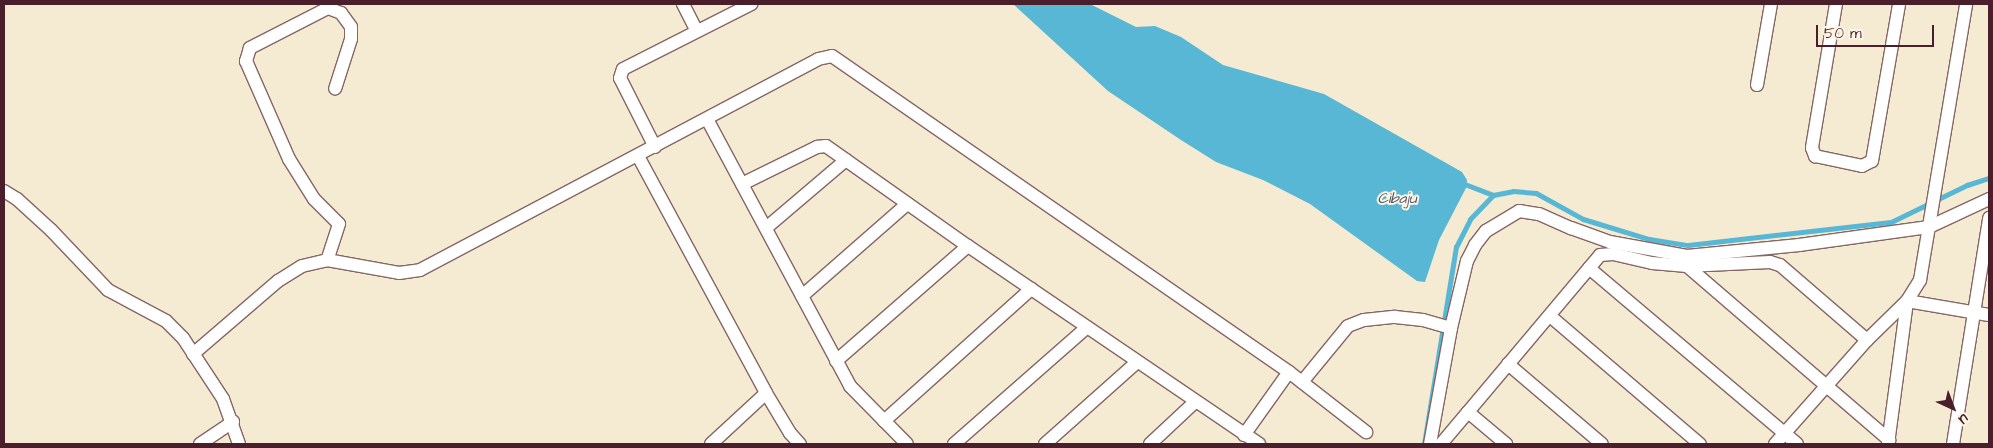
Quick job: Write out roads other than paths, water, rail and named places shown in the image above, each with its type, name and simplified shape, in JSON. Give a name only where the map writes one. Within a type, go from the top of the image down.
[{"type":"street","points":[[683,4],[697,31]]},
{"type":"street","points":[[655,146],[620,78],[623,69],[751,4]]},
{"type":"street","points":[[1757,85],[1771,4]]},
{"type":"street","points":[[1836,4],[1812,148],[1815,156],[1862,166],[1872,162],[1899,4]]},
{"type":"street","points":[[1775,444],[1867,340],[1907,301],[1920,280],[1966,4]]},
{"type":"street","points":[[327,260],[338,224],[314,199],[289,159],[246,61],[250,48],[330,5],[341,13],[351,27],[351,40],[335,89]]},
{"type":"street","points":[[193,354],[278,280],[302,266],[327,260],[399,273],[420,270],[818,59],[832,56],[1289,372],[1366,432]]},
{"type":"street","points":[[707,119],[850,386],[907,444]]},
{"type":"street","points":[[742,184],[817,147],[826,146],[968,246],[1259,444]]},
{"type":"street","points":[[638,156],[766,393],[790,433],[800,444]]},
{"type":"street","points":[[766,228],[846,160]]},
{"type":"street","points":[[4,191],[17,199],[52,230],[108,290],[166,321],[183,338],[224,399],[239,444]]},
{"type":"street","points":[[1430,444],[1451,328],[1468,261],[1475,245],[1486,231],[1518,211],[1539,214],[1610,242],[1687,256],[1799,245],[1930,222],[1989,199]]},
{"type":"street","points":[[802,296],[907,204]]},
{"type":"street","points":[[1953,444],[1989,218]]},
{"type":"street","points":[[836,361],[968,246]]},
{"type":"street","points":[[1441,444],[1600,254],[1613,254],[1652,263],[1687,266],[1770,262],[1780,265],[1867,340]]},
{"type":"street","points":[[1687,266],[1888,442]]},
{"type":"street","points":[[1589,268],[1797,444]]},
{"type":"street","points":[[884,421],[1031,289]]},
{"type":"street","points":[[1907,301],[1989,316]]},
{"type":"street","points":[[1888,442],[1907,301]]},
{"type":"street","points":[[1550,316],[1700,444]]},
{"type":"street","points":[[1302,382],[1348,326],[1364,320],[1395,317],[1423,320],[1451,328]]},
{"type":"street","points":[[954,444],[1087,327]]},
{"type":"street","points":[[1045,444],[1138,362]]},
{"type":"street","points":[[1508,364],[1602,444]]},
{"type":"street","points":[[1244,434],[1289,372]]},
{"type":"street","points":[[711,444],[766,393]]},
{"type":"street","points":[[1150,444],[1195,402]]},
{"type":"street","points":[[1468,412],[1506,444]]},
{"type":"street","points":[[200,444],[233,422]]},
{"type":"water","name":"Cibaju","points":[[1013,4],[1090,4],[1136,27],[1155,26],[1181,37],[1223,65],[1324,94],[1462,172],[1467,180],[1466,188],[1439,240],[1425,282],[1417,281],[1310,204],[1263,180],[1216,162],[1108,91]]},
{"type":"waterway","points":[[1424,444],[1456,247],[1470,219],[1493,195],[1513,191],[1536,193],[1583,219],[1649,239],[1688,245],[1891,222],[1967,185],[1989,178]]},
{"type":"waterway","points":[[1462,183],[1493,195]]}]
